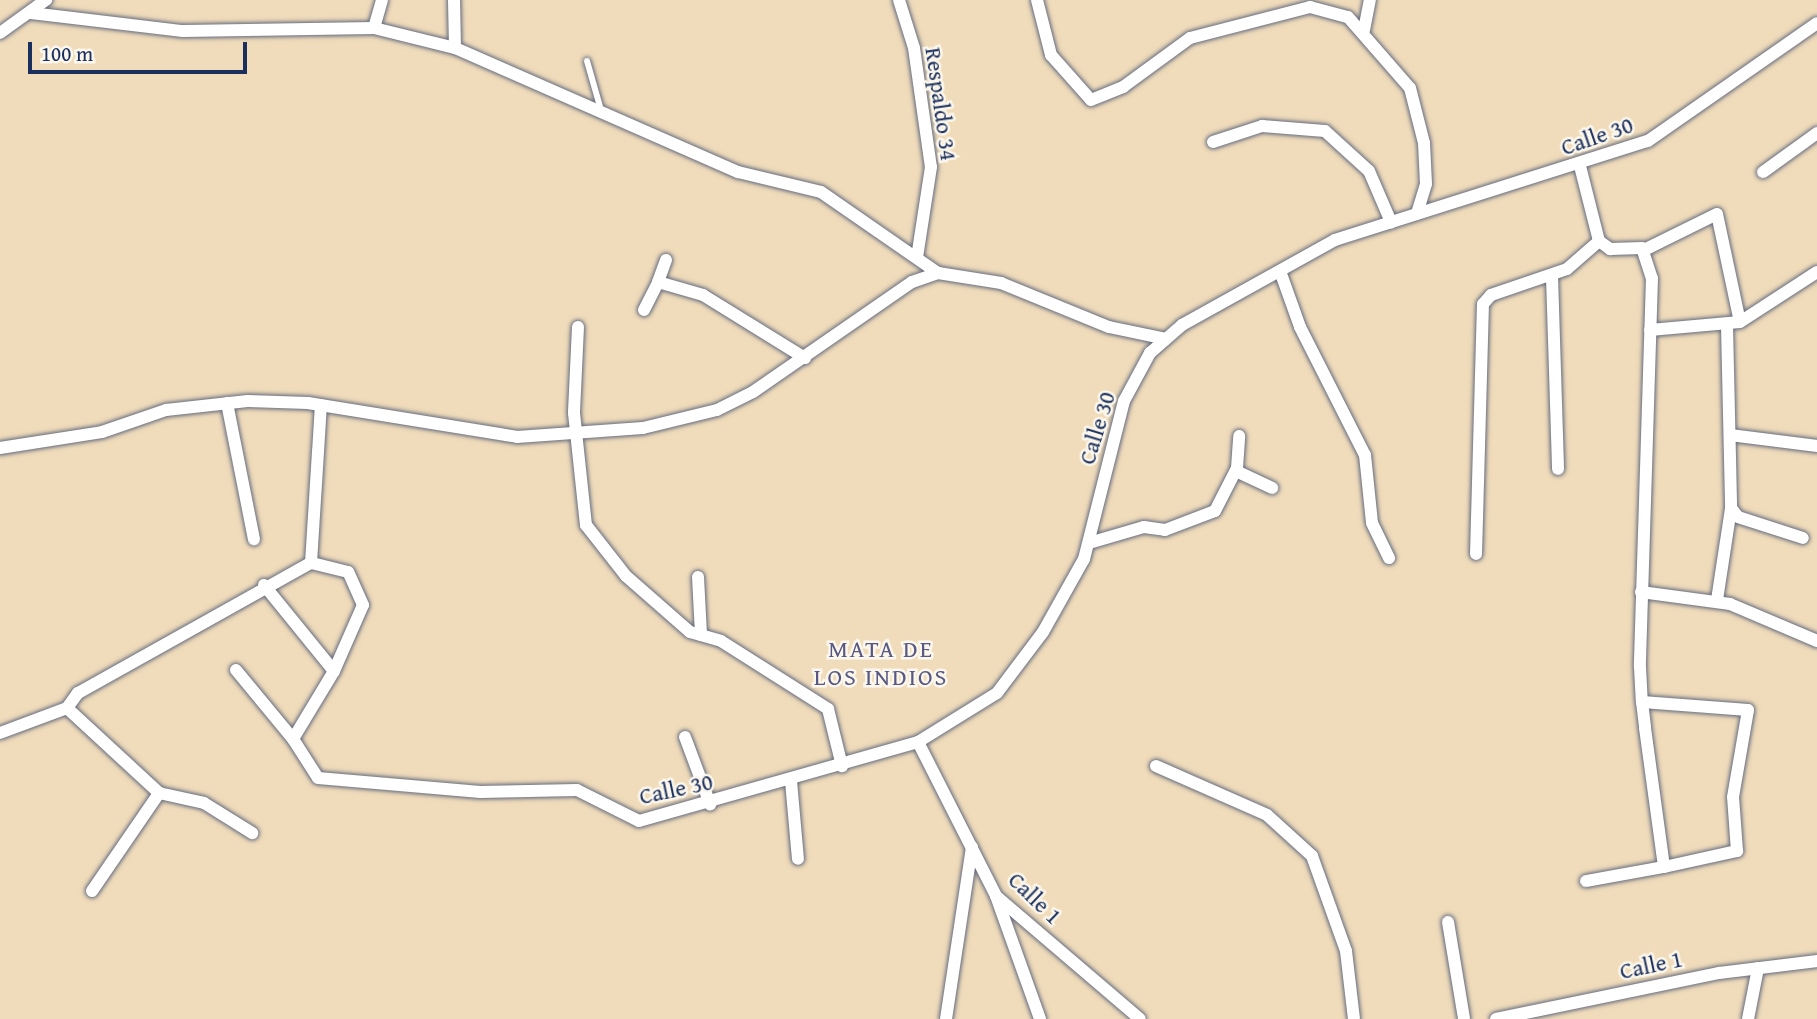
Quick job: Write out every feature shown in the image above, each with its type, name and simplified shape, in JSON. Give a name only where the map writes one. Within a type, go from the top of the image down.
[{"type":"street","points":[[0,33],[46,0]]},
{"type":"street","points":[[374,28],[382,0]]},
{"type":"street","points":[[454,0],[455,48]]},
{"type":"street","name":"Respaldo 34","points":[[899,0],[914,48],[931,167],[917,257]]},
{"type":"street","points":[[1037,0],[1051,55],[1091,100],[1123,87],[1190,38],[1308,3],[1348,17],[1364,30],[1410,88],[1424,143],[1426,184],[1417,214]]},
{"type":"street","points":[[1364,30],[1370,0]]},
{"type":"street","points":[[31,13],[183,31],[374,28],[455,48],[738,172],[821,192],[938,273]]},
{"type":"street","name":"Calle 30","points":[[293,739],[318,778],[480,792],[577,790],[639,821],[710,804],[918,742],[997,693],[1043,632],[1088,543],[1124,401],[1150,353],[1167,339],[1335,240],[1580,166],[1681,124],[1817,23]]},
{"type":"street","points":[[1213,142],[1262,126],[1325,131],[1369,171],[1391,222]]},
{"type":"street","points":[[1763,172],[1817,133]]},
{"type":"street","points":[[1580,166],[1599,241],[1610,249],[1644,250],[1717,214],[1733,324],[1731,509],[1717,600]]},
{"type":"street","points":[[1476,554],[1483,304],[1491,295],[1552,276],[1599,241]]},
{"type":"street","points":[[1644,250],[1651,278],[1641,592],[1642,702],[1664,867]]},
{"type":"street","points":[[644,310],[666,260]]},
{"type":"street","points":[[1280,271],[1300,327],[1365,455],[1372,523],[1389,558]]},
{"type":"street","points":[[1650,331],[1733,324],[1817,272]]},
{"type":"street","points":[[0,448],[227,403],[321,405],[517,438],[581,435],[717,410],[805,358],[912,282],[938,273],[1001,283],[1109,327],[1167,339]]},
{"type":"street","points":[[1552,276],[1558,469]]},
{"type":"street","points":[[658,282],[703,295],[805,358]]},
{"type":"street","points":[[578,327],[574,413],[581,435],[586,525],[626,576],[701,635],[743,653],[828,709],[842,766]]},
{"type":"street","points":[[227,403],[254,540]]},
{"type":"street","points":[[312,564],[321,405]]},
{"type":"street","points":[[1730,435],[1817,446]]},
{"type":"street","points":[[1088,543],[1144,527],[1165,530],[1215,511],[1236,471],[1239,436]]},
{"type":"street","points":[[1236,471],[1272,488]]},
{"type":"street","points":[[1731,509],[1738,517],[1803,538]]},
{"type":"street","points":[[0,733],[67,708],[78,693],[264,585],[312,564],[348,572],[363,605],[359,626],[293,739],[236,670]]},
{"type":"street","points":[[698,576],[701,635]]},
{"type":"street","points":[[264,585],[334,671]]},
{"type":"street","points":[[1641,592],[1717,600],[1817,642]]},
{"type":"street","points":[[1586,881],[1664,867],[1697,865],[1739,848],[1733,797],[1749,712],[1642,702]]},
{"type":"street","points":[[67,708],[159,793],[204,803],[252,833]]},
{"type":"street","points":[[685,737],[710,804]]},
{"type":"street","name":"Calle 1","points":[[918,742],[996,895],[1140,1019]]},
{"type":"street","points":[[1156,766],[1267,815],[1312,856],[1346,951],[1354,1019]]},
{"type":"street","points":[[791,781],[798,859]]},
{"type":"street","points":[[92,891],[159,793]]},
{"type":"street","points":[[946,1019],[972,847]]},
{"type":"street","points":[[996,895],[1040,1019]]},
{"type":"street","points":[[1448,922],[1464,1019]]},
{"type":"street","name":"Calle 1","points":[[1496,1019],[1758,968],[1817,961]]},
{"type":"street","points":[[1748,1019],[1758,968]]},
{"type":"lane","points":[[587,61],[601,110]]},
{"type":"district","name":"MATA DE LOS INDIOS","points":[[881,663]]}]
